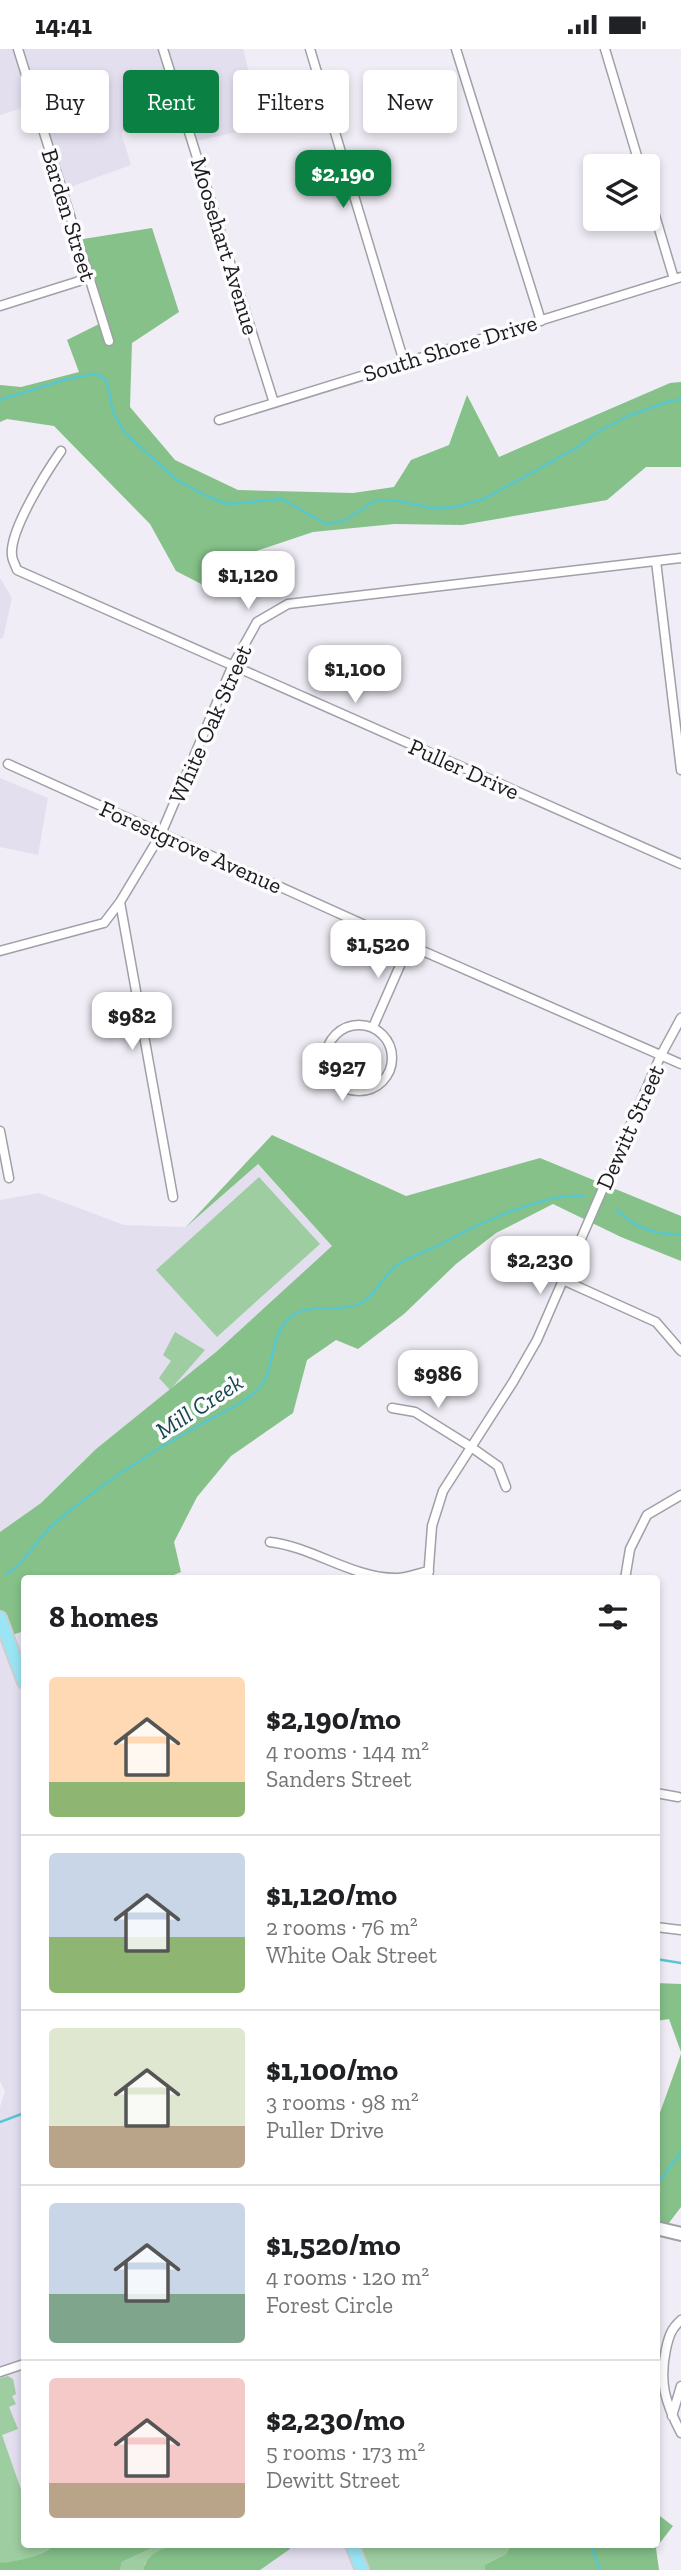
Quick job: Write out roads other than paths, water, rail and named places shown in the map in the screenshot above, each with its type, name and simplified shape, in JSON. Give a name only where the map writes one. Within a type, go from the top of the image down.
[{"type":"main road","points":[[0,1618],[4,1639],[21,1676]]},
{"type":"main road","points":[[353,2548],[362,2570]]},
{"type":"street","name":"Barden Street","points":[[18,49],[109,341]]},
{"type":"street","name":"Moosehart Avenue","points":[[163,49],[274,403]]},
{"type":"street","points":[[310,49],[404,362]]},
{"type":"street","points":[[456,49],[541,321]]},
{"type":"street","points":[[605,49],[636,154]]},
{"type":"street","points":[[660,228],[677,278]]},
{"type":"street","points":[[0,306],[89,278]]},
{"type":"street","name":"South Shore Drive","points":[[219,421],[677,278]]},
{"type":"street","name":"Puller Drive","points":[[61,451],[41,479],[15,537],[12,554],[17,571],[681,864]]},
{"type":"street","name":"White Oak Street","points":[[0,951],[104,923],[120,902],[161,834],[232,667],[257,622],[288,604],[681,558]]},
{"type":"street","points":[[656,561],[681,770]]},
{"type":"street","name":"Forestgrove Avenue","points":[[8,764],[681,1064]]},
{"type":"street","points":[[120,902],[173,1198]]},
{"type":"street","points":[[373,1027],[409,945]]},
{"type":"street","name":"Dewitt Street","points":[[429,1575],[432,1526],[443,1491],[537,1340],[661,1055],[681,1018]]},
{"type":"street","points":[[346,1027],[373,1027],[385,1036],[391,1046],[393,1064],[384,1082],[372,1090],[356,1092],[343,1088],[331,1078],[325,1054],[335,1034],[346,1027]]},
{"type":"street","points":[[0,1131],[9,1178]]},
{"type":"street","points":[[563,1280],[656,1322],[681,1351]]},
{"type":"street","points":[[392,1408],[415,1412],[471,1447],[498,1467],[506,1487]]},
{"type":"street","points":[[626,1575],[630,1549],[647,1515],[681,1495]]},
{"type":"street","points":[[270,1542],[292,1545],[371,1575]]},
{"type":"street","points":[[660,1794],[678,1797]]},
{"type":"street","points":[[660,1927],[681,1930]]},
{"type":"street","points":[[660,2229],[681,2234]]},
{"type":"street","points":[[681,2320],[670,2333],[661,2379],[672,2416],[681,2433]]},
{"type":"street","points":[[0,2372],[21,2365]]},
{"type":"street","points":[[672,2416],[681,2386]]},
{"type":"waterway","points":[[0,400],[67,379],[92,374],[101,376],[107,382],[113,412],[125,433],[177,480],[208,497],[228,504],[282,499],[326,524],[344,521],[376,500],[399,501],[432,508],[455,507],[484,499],[628,416],[681,399]]},
{"type":"waterway","name":"Mill Creek","points":[[7,1574],[48,1530],[107,1482],[255,1392],[265,1379],[278,1334],[296,1313],[343,1308],[361,1303],[392,1269],[409,1258],[532,1204],[569,1196],[584,1196]]},
{"type":"waterway","name":"Mill Creek","points":[[617,1210],[646,1229],[681,1235]]},
{"type":"waterway","points":[[660,1960],[681,1963]]},
{"type":"waterway","points":[[0,2122],[21,2114]]},
{"type":"waterway","points":[[660,2181],[681,2152]]},
{"type":"waterway","points":[[592,2548],[600,2570]]}]
